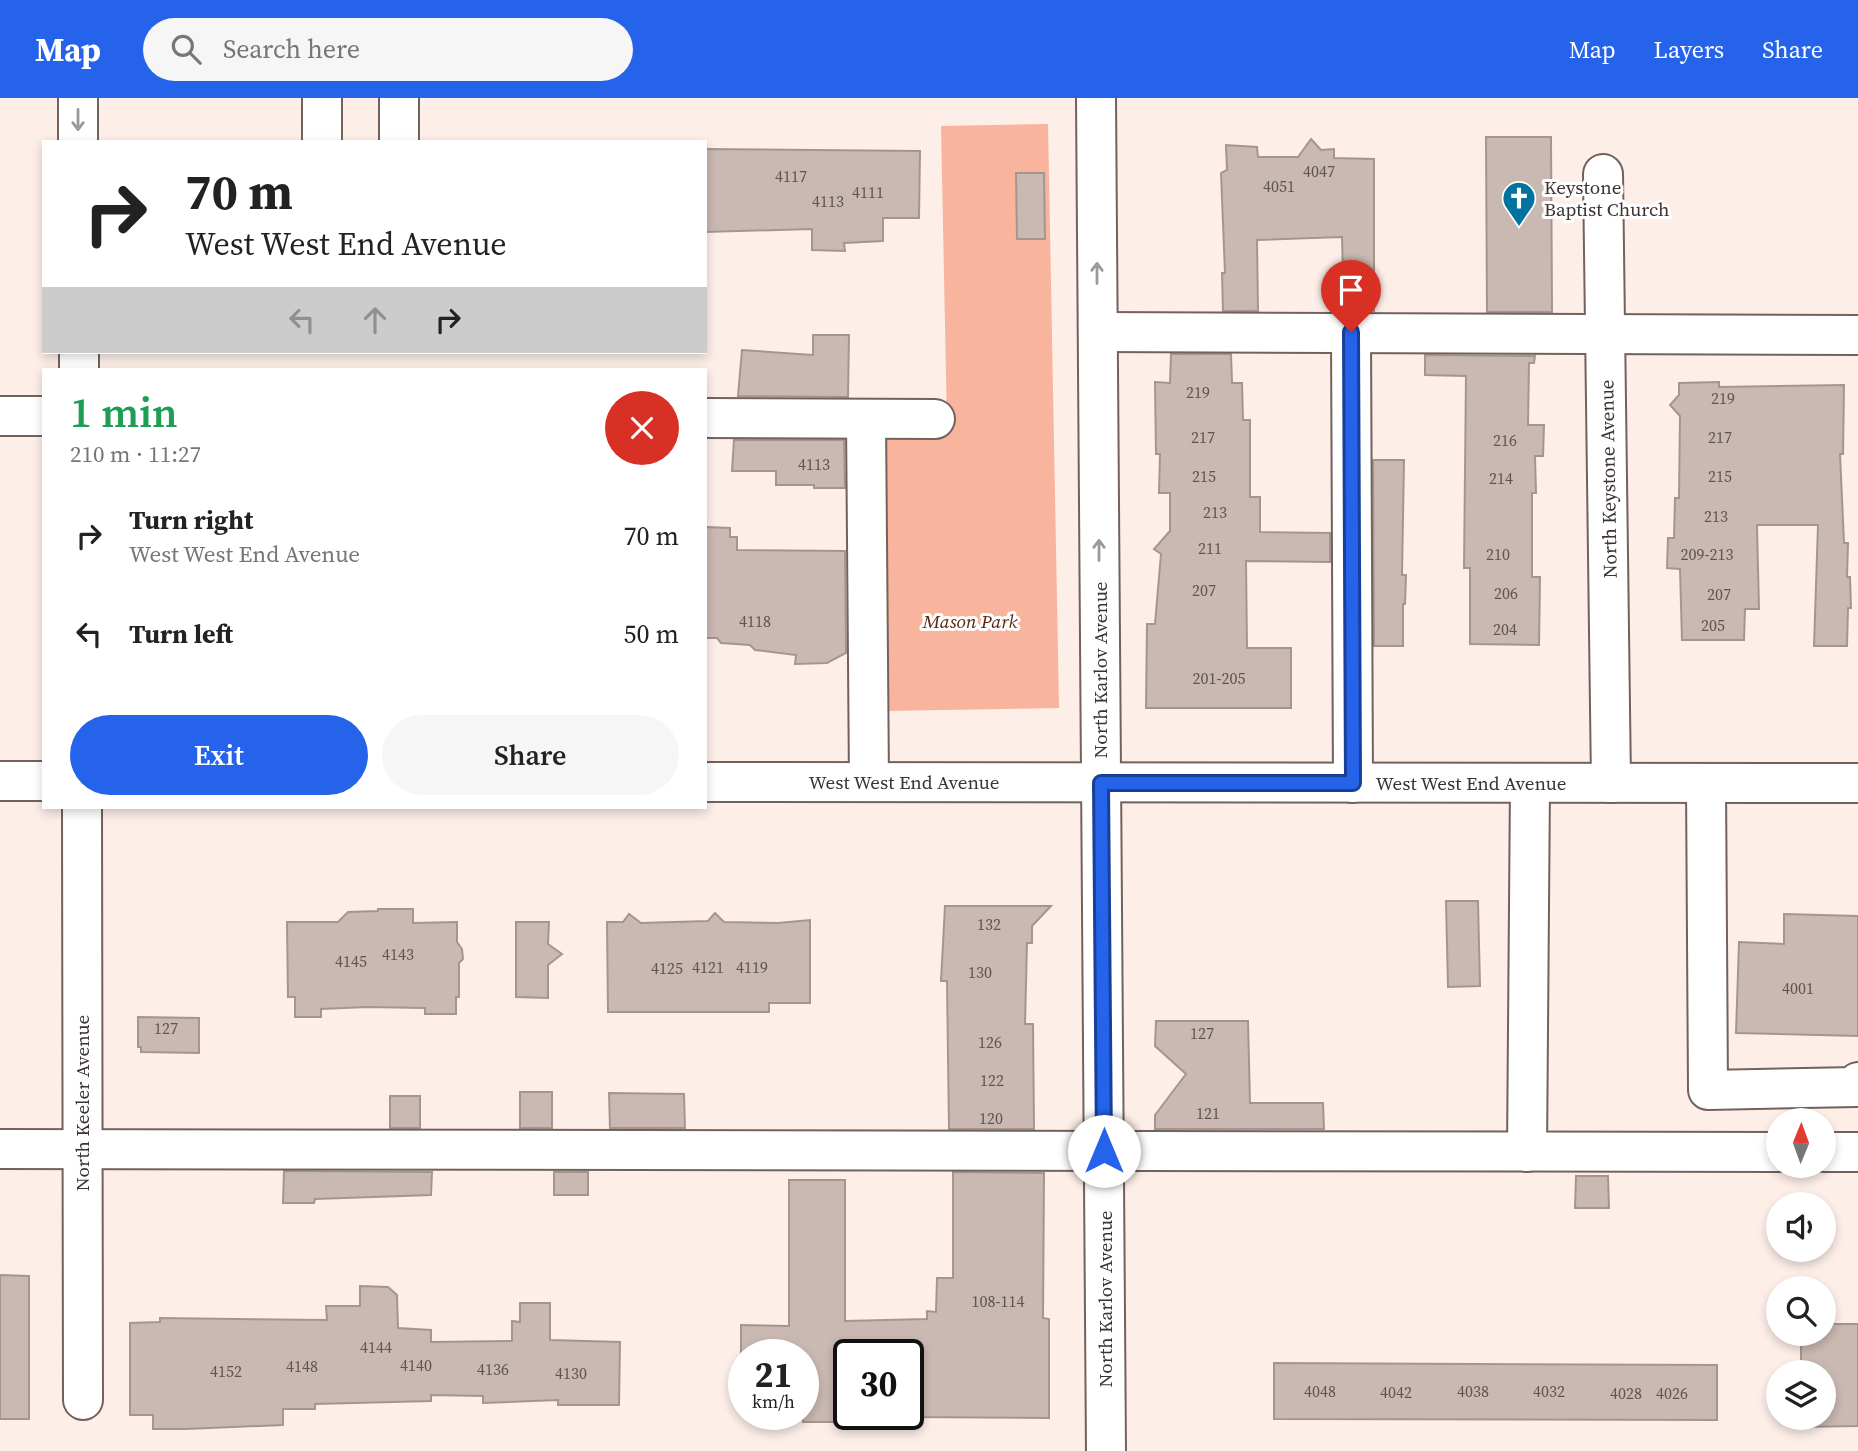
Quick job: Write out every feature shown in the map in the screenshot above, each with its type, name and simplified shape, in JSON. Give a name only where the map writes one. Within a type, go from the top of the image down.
[{"type":"street","points":[[78,98],[78,140]]},
{"type":"street","points":[[322,98],[322,140]]},
{"type":"street","points":[[399,98],[399,140]]},
{"type":"street","name":"North Karlov Avenue","points":[[1096,98],[1106,1451]]},
{"type":"street","name":"North Keystone Avenue","points":[[1603,174],[1611,783]]},
{"type":"street","points":[[1098,332],[1858,335]]},
{"type":"street","points":[[1351,332],[1353,783]]},
{"type":"street","points":[[0,416],[42,416]]},
{"type":"street","points":[[707,418],[935,419]]},
{"type":"street","points":[[866,419],[869,782]]},
{"type":"street","points":[[0,781],[42,781]]},
{"type":"street","name":"West West End Avenue","points":[[707,782],[1858,783]]},
{"type":"street","points":[[1527,1152],[1530,783]]},
{"type":"street","points":[[1706,783],[1707,1090],[1856,1087],[1858,1082]]},
{"type":"street","name":"North Keeler Avenue","points":[[82,809],[83,1399]]},
{"type":"street","points":[[0,1149],[1766,1152]]},
{"type":"street","points":[[1836,1152],[1858,1153]]},
{"type":"green space","name":"Mason Park","points":[[1048,124],[1059,708],[884,711],[879,427],[947,424],[941,126]]},
{"type":"building","name":"Keystone Baptist Church","points":[[1486,137],[1551,137],[1552,312],[1487,312]]},
{"type":"building","points":[[1311,139],[1321,150],[1334,149],[1334,158],[1374,159],[1374,311],[1344,311],[1342,237],[1257,240],[1258,311],[1223,311],[1222,273],[1225,273],[1221,173],[1227,170],[1226,145],[1257,147],[1258,157],[1298,157]]},
{"type":"building","points":[[707,149],[920,151],[919,218],[883,218],[883,241],[844,243],[845,251],[812,250],[812,229],[707,232]]},
{"type":"building","points":[[1016,173],[1044,173],[1045,239],[1017,239]]},
{"type":"building","points":[[813,335],[849,335],[848,397],[738,396],[742,350],[813,355]]},
{"type":"building","points":[[1171,354],[1231,354],[1232,383],[1242,383],[1243,420],[1250,420],[1250,497],[1260,497],[1260,532],[1330,533],[1330,562],[1246,561],[1247,648],[1291,648],[1291,708],[1146,708],[1147,624],[1155,624],[1161,554],[1154,549],[1170,531],[1170,493],[1159,493],[1160,454],[1156,454],[1155,382],[1170,383]]},
{"type":"building","points":[[1425,355],[1535,356],[1534,363],[1529,363],[1528,425],[1544,425],[1543,456],[1535,456],[1536,493],[1532,493],[1532,577],[1540,577],[1539,645],[1470,644],[1470,568],[1464,568],[1466,376],[1425,375]]},
{"type":"building","points":[[1719,382],[1719,387],[1844,385],[1843,454],[1840,454],[1844,543],[1848,543],[1847,577],[1850,577],[1851,608],[1848,608],[1847,646],[1814,646],[1818,525],[1757,525],[1759,609],[1745,609],[1744,640],[1682,640],[1680,569],[1667,568],[1668,538],[1674,538],[1675,498],[1679,498],[1680,416],[1670,405],[1679,395],[1679,383]]},
{"type":"building","points":[[734,440],[844,440],[845,488],[776,485],[776,471],[732,471]]},
{"type":"building","points":[[1373,460],[1404,460],[1402,575],[1406,575],[1403,646],[1374,646]]},
{"type":"building","points":[[707,527],[730,528],[730,537],[737,537],[737,550],[845,551],[846,653],[827,663],[795,664],[796,655],[755,650],[750,645],[721,643],[717,638],[707,638]]},
{"type":"building","points":[[1446,901],[1478,901],[1480,986],[1448,987]]},
{"type":"building","points":[[945,906],[1051,906],[1032,926],[1032,943],[1027,943],[1025,1024],[1033,1024],[1034,1129],[949,1129],[947,981],[941,981]]},
{"type":"building","points":[[413,909],[413,923],[457,922],[457,942],[462,949],[463,959],[459,963],[456,1014],[425,1014],[425,1008],[367,1007],[321,1009],[321,1017],[295,1017],[295,997],[288,997],[287,922],[338,922],[348,912]]},
{"type":"building","points":[[715,913],[724,922],[778,923],[810,920],[810,1003],[769,1003],[769,1012],[608,1012],[607,922],[623,922],[629,914],[641,923],[708,921]]},
{"type":"building","points":[[1784,914],[1858,916],[1858,1036],[1736,1033],[1739,942],[1784,944]]},
{"type":"building","points":[[516,922],[549,922],[548,944],[562,954],[548,965],[548,998],[516,997]]},
{"type":"building","points":[[138,1017],[199,1018],[199,1053],[141,1052],[141,1047],[138,1047]]},
{"type":"building","points":[[1156,1021],[1248,1021],[1250,1103],[1323,1103],[1324,1129],[1155,1129],[1155,1115],[1186,1074],[1155,1046]]},
{"type":"building","points":[[520,1092],[552,1092],[552,1128],[520,1128]]},
{"type":"building","points":[[609,1093],[684,1094],[685,1128],[610,1128]]},
{"type":"building","points":[[390,1096],[420,1096],[420,1128],[390,1128]]},
{"type":"building","points":[[284,1171],[432,1172],[431,1195],[315,1199],[314,1203],[283,1203]]},
{"type":"building","points":[[554,1172],[588,1172],[588,1195],[554,1195]]},
{"type":"building","points":[[953,1172],[1044,1173],[1043,1318],[1049,1319],[1049,1418],[924,1417],[924,1339],[833,1339],[833,1422],[819,1422],[819,1339],[741,1339],[741,1325],[789,1326],[789,1180],[845,1180],[845,1321],[927,1319],[927,1311],[936,1312],[937,1278],[953,1278]]},
{"type":"building","points":[[1576,1176],[1608,1176],[1609,1208],[1575,1208]]},
{"type":"building","points":[[0,1275],[29,1276],[29,1419],[0,1419]]},
{"type":"building","points":[[360,1286],[388,1287],[397,1295],[398,1328],[431,1330],[431,1342],[512,1341],[512,1321],[520,1322],[520,1303],[550,1303],[550,1340],[620,1342],[619,1405],[558,1405],[558,1400],[483,1403],[483,1396],[431,1395],[431,1401],[315,1404],[315,1409],[283,1409],[283,1425],[186,1429],[153,1429],[153,1415],[130,1415],[130,1323],[160,1322],[160,1318],[327,1320],[326,1306],[360,1306]]},
{"type":"building","points":[[1836,1324],[1858,1324],[1858,1426],[1836,1426],[1836,1360],[1801,1360],[1801,1346],[1836,1346]]},
{"type":"building","points":[[1274,1363],[1717,1365],[1717,1420],[1274,1419]]},
{"type":"place","name":"Keystone Baptist Church","points":[[1519,228]]},
{"type":"route","points":[[1104,1151],[1101,783],[1353,783],[1351,332]]}]
